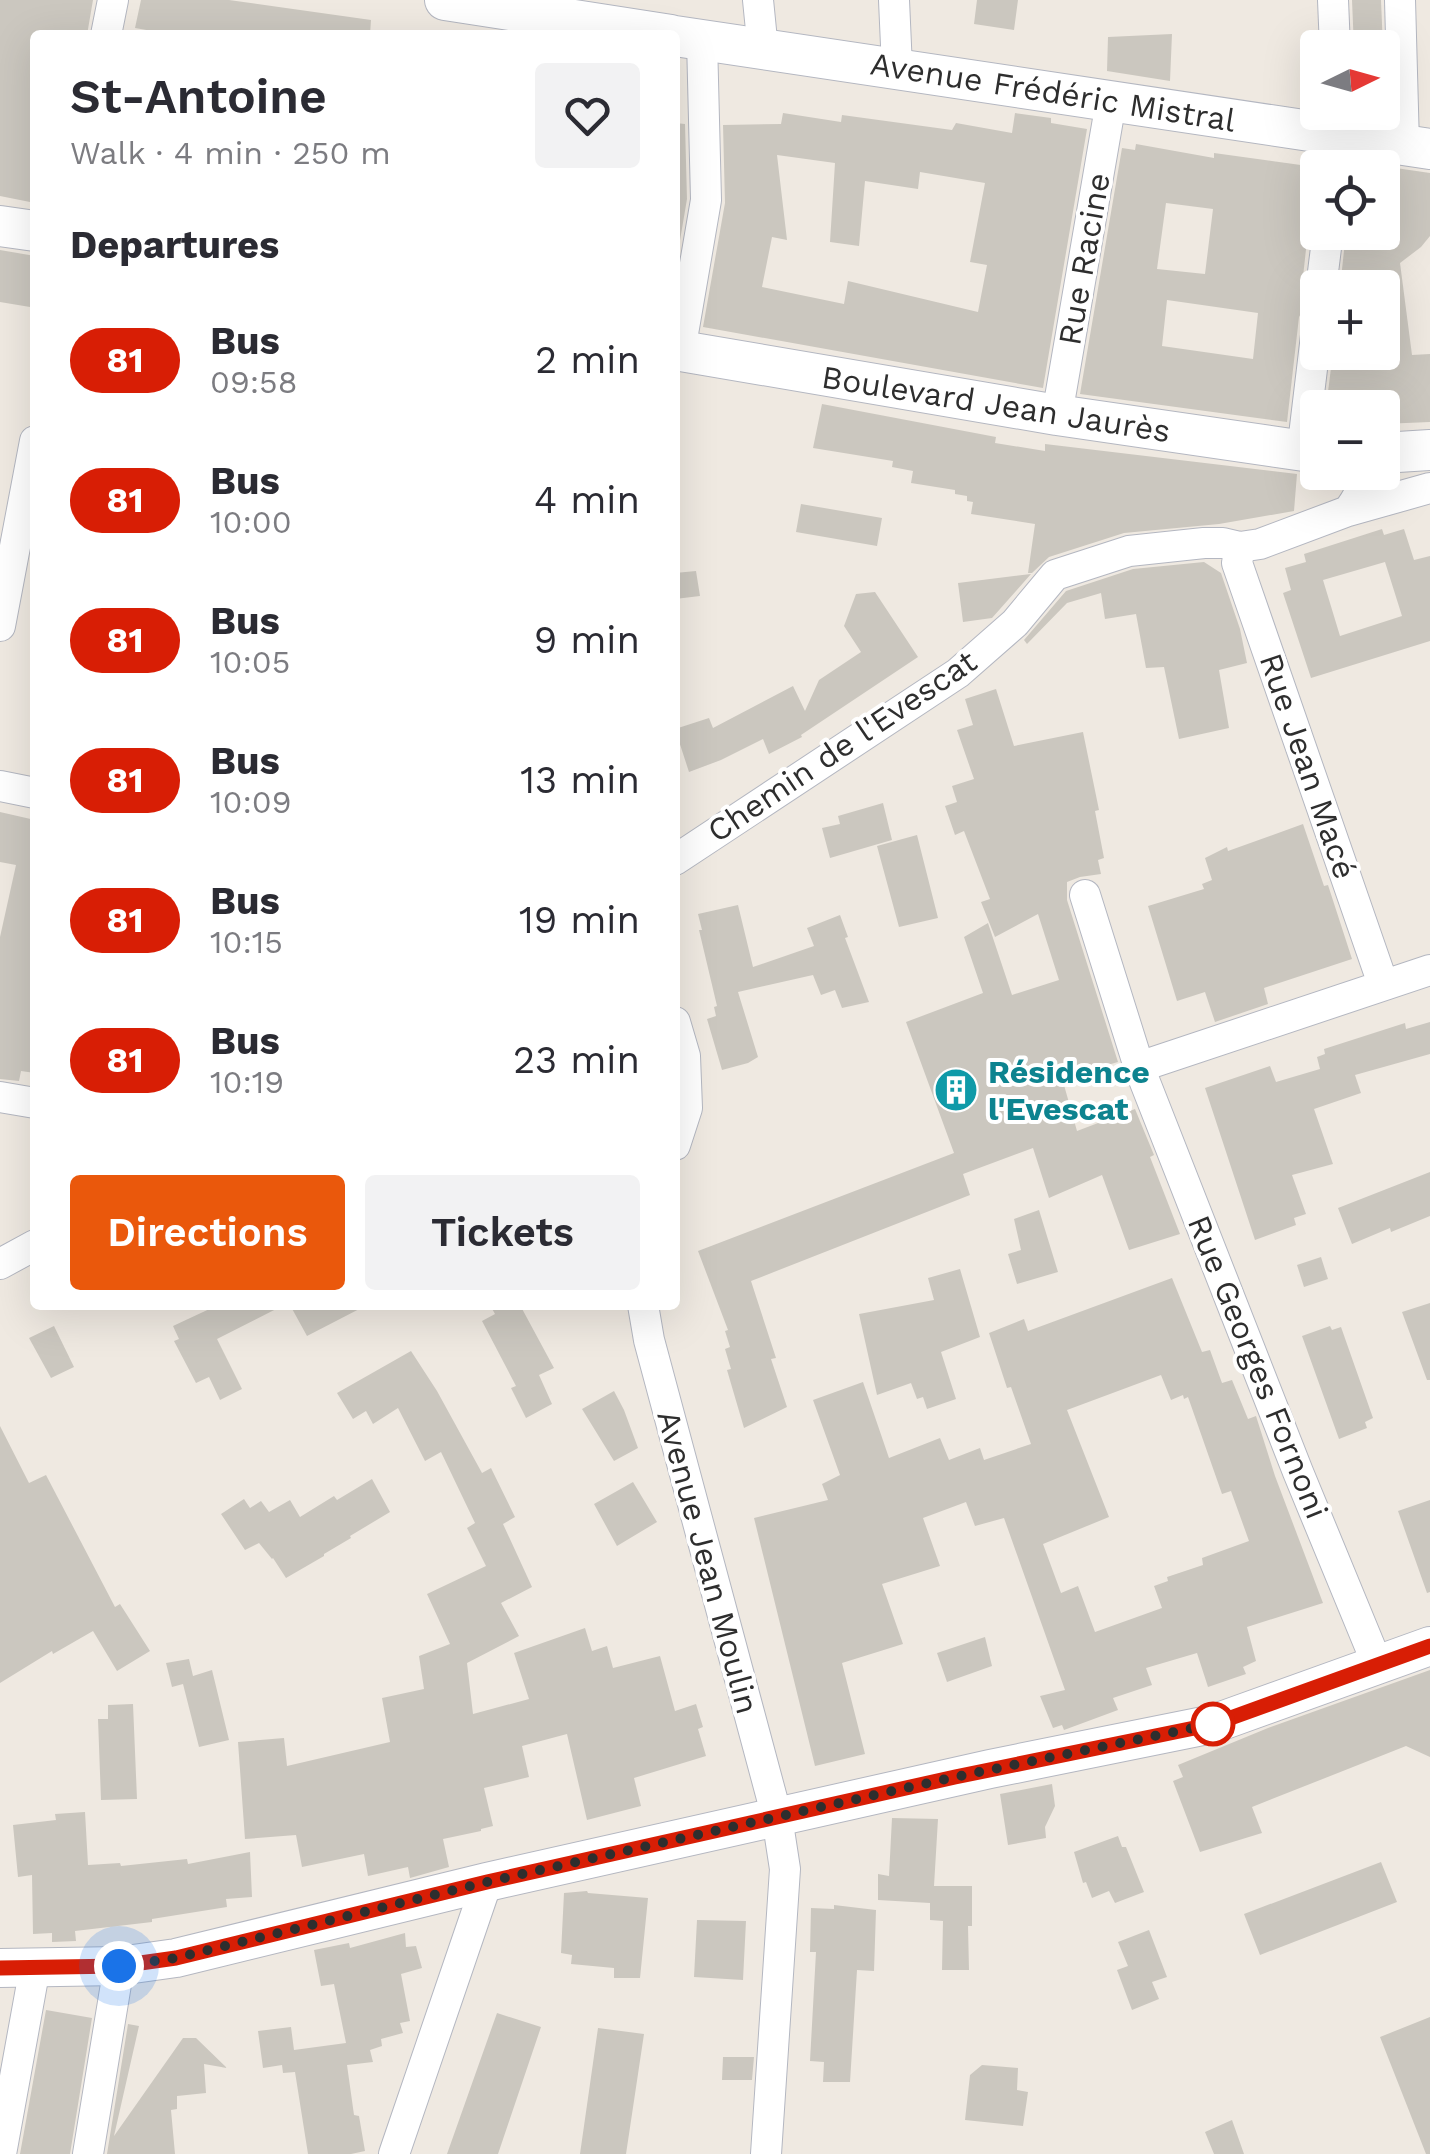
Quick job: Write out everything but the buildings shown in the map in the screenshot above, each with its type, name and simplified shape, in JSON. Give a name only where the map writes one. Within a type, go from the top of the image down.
[{"type":"main road","name":"Avenue Frédéric Mistral","points":[[445,0],[638,30]]},
{"type":"main road","name":"Avenue Frédéric Mistral","points":[[683,37],[1417,147]]},
{"type":"main road","points":[[0,226],[30,231]]},
{"type":"main road","name":"Boulevard Jean Jaurès","points":[[680,351],[1057,415],[1300,451]]},
{"type":"street","points":[[107,30],[113,0]]},
{"type":"street","points":[[758,0],[763,50]]},
{"type":"street","points":[[894,0],[898,68]]},
{"type":"street","points":[[1334,0],[1335,30]]},
{"type":"street","points":[[1400,0],[1417,147]]},
{"type":"street","points":[[680,340],[706,200],[683,37]]},
{"type":"street","name":"Rue Racine","points":[[1057,415],[1110,102]]},
{"type":"street","points":[[1348,511],[1418,491],[1404,452]]},
{"type":"street","points":[[0,626],[20,494],[30,459]]},
{"type":"street","points":[[1348,511],[1360,490]]},
{"type":"street","name":"Chemin de l'Evescat","points":[[680,857],[958,673],[1014,624],[1055,575],[1129,551],[1204,543],[1240,547],[1260,544],[1348,511]]},
{"type":"street","name":"Rue Jean Macé","points":[[1240,547],[1238,563],[1383,984]]},
{"type":"street","points":[[0,786],[30,792]]},
{"type":"street","name":"Rue Georges Fornoni","points":[[1085,895],[1139,1066],[1378,1666]]},
{"type":"street","points":[[1139,1066],[1430,970]]},
{"type":"street","points":[[680,1041],[686,1108],[680,1128]]},
{"type":"street","points":[[0,1096],[30,1102]]},
{"type":"street","points":[[0,1264],[30,1247]]},
{"type":"street","name":"Avenue Jean Moulin","points":[[643,1310],[777,1818],[785,1869],[766,2154]]},
{"type":"street","points":[[1,2154],[18,1968],[119,1966],[176,1958],[487,1882],[990,1769],[1214,1724],[1430,1646]]},
{"type":"street","points":[[394,2154],[487,1882]]},
{"type":"street","points":[[88,2154],[119,1966]]},
{"type":"bus line","name":"81","points":[[0,1968],[119,1966],[176,1958],[487,1882],[990,1769],[1176,1733],[1214,1724],[1430,1646]]},
{"type":"place","name":"Résidence l'Evescat","points":[[956,1090]]},
{"type":"route","points":[[119,1966],[176,1958],[487,1882],[990,1769],[1213,1724]]}]
